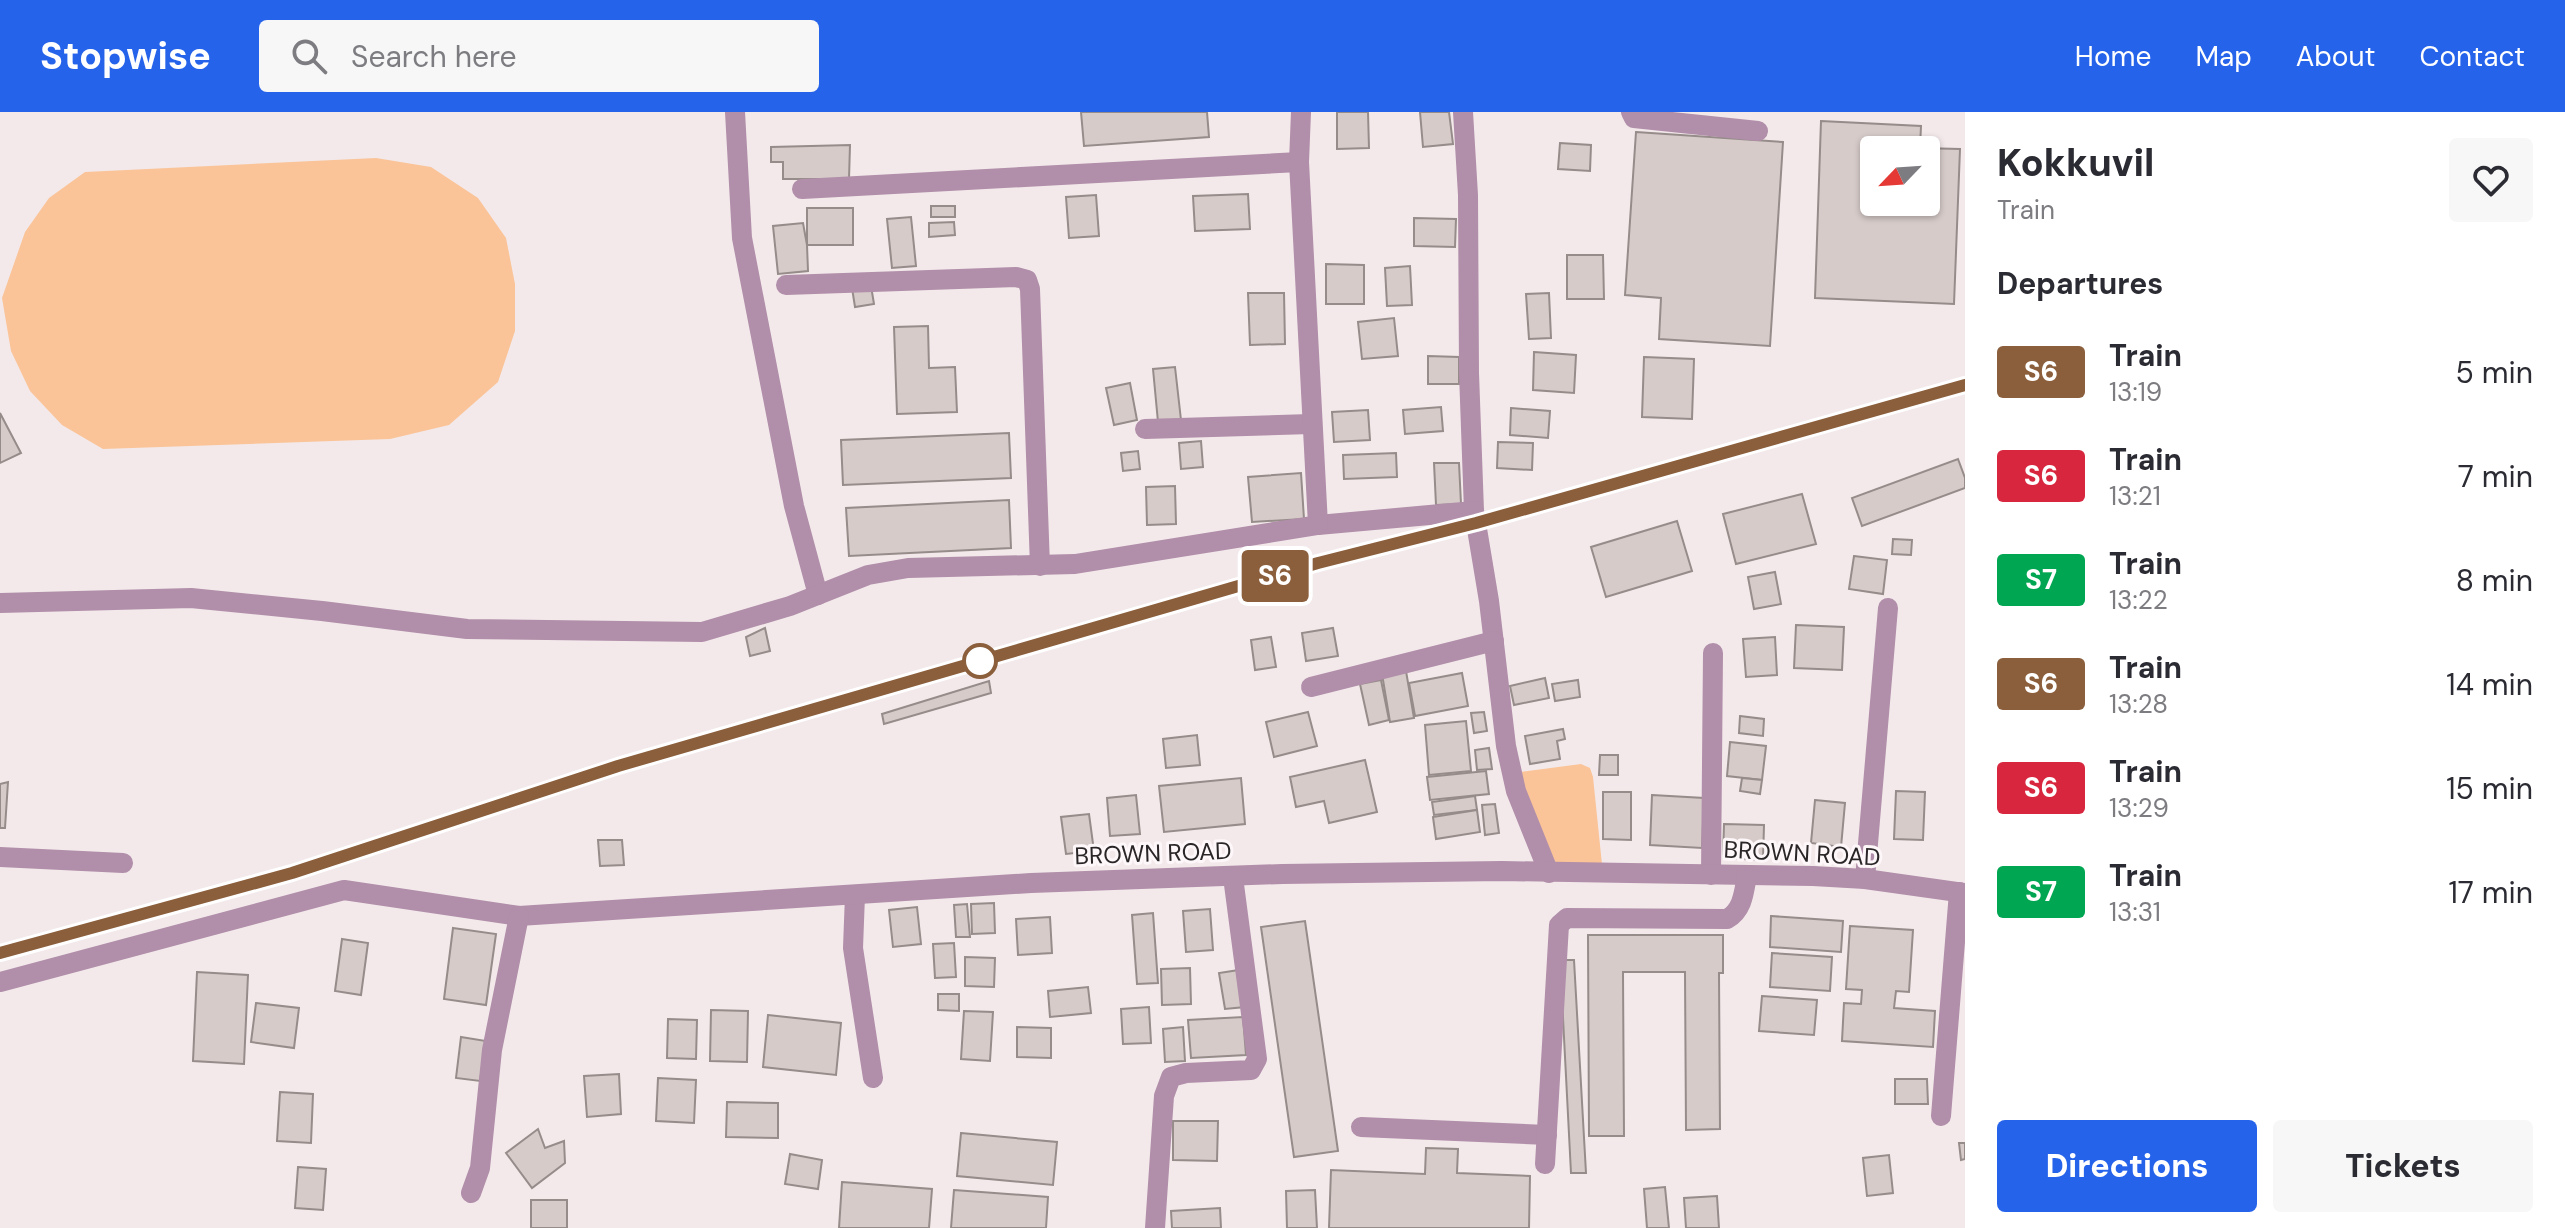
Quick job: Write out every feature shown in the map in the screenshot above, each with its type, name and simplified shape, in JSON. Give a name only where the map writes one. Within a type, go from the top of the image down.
[{"type":"street","points":[[735,112],[742,238],[794,506],[818,595]]},
{"type":"street","points":[[1301,112],[1299,162],[1318,525]]},
{"type":"street","points":[[1463,112],[1468,195],[1474,511],[1494,641],[1499,702],[1516,791],[1549,873]]},
{"type":"street","points":[[1631,112],[1634,118],[1758,131]]},
{"type":"street","points":[[802,189],[1299,162]]},
{"type":"street","points":[[786,285],[1016,277],[1027,280],[1030,289],[1040,566]]},
{"type":"street","points":[[1145,429],[1311,424]]},
{"type":"street","points":[[0,603],[191,598],[467,629],[702,632],[790,606],[868,575],[908,568],[1075,564],[1318,525],[1474,511]]},
{"type":"street","points":[[1865,879],[1888,608]]},
{"type":"street","points":[[1311,687],[1494,641]]},
{"type":"street","points":[[1711,875],[1713,653]]},
{"type":"street","points":[[0,857],[123,863]]},
{"type":"street","name":"BROWN ROAD","points":[[0,982],[344,890],[519,916],[1031,883],[1502,871],[1865,879],[1962,893]]},
{"type":"street","points":[[1545,1164],[1559,925],[1567,918],[1727,919],[1740,908],[1747,875]]},
{"type":"street","points":[[1155,1228],[1164,1096],[1171,1077],[1186,1073],[1251,1070],[1257,1059],[1233,877]]},
{"type":"street","points":[[1941,1116],[1962,893]]},
{"type":"street","points":[[855,895],[853,948],[873,1078]]},
{"type":"street","points":[[471,1193],[480,1168],[492,1050],[519,916]]},
{"type":"street","points":[[1361,1127],[1547,1135]]},
{"type":"shaded area","points":[[376,158],[431,167],[478,198],[506,238],[515,284],[515,331],[498,382],[449,425],[390,439],[103,449],[62,425],[30,391],[11,351],[2,298],[25,232],[49,198],[85,172]]},
{"type":"shaded area","points":[[1581,764],[1590,768],[1593,777],[1603,874],[1549,873],[1512,773]]},
{"type":"building","points":[[1081,112],[1207,112],[1209,137],[1084,146]]},
{"type":"building","points":[[1337,112],[1368,112],[1369,148],[1337,149]]},
{"type":"building","points":[[1420,112],[1449,112],[1453,144],[1423,147]]},
{"type":"building","points":[[1821,121],[1921,126],[1921,136],[1860,136],[1860,216],[1940,216],[1940,148],[1960,149],[1954,304],[1815,298]]},
{"type":"building","points":[[1636,132],[1783,142],[1770,346],[1659,339],[1661,298],[1625,295]]},
{"type":"building","points":[[1560,143],[1591,145],[1590,171],[1558,169]]},
{"type":"building","points":[[850,145],[849,179],[783,179],[783,162],[771,162],[771,147]]},
{"type":"building","points":[[1248,194],[1250,229],[1195,231],[1193,196]]},
{"type":"building","points":[[1096,195],[1099,236],[1069,238],[1066,197]]},
{"type":"building","points":[[931,206],[955,206],[955,217],[931,217]]},
{"type":"building","points":[[807,208],[853,208],[853,245],[807,245]]},
{"type":"building","points":[[911,217],[916,266],[892,268],[887,219]]},
{"type":"building","points":[[1414,218],[1456,219],[1455,247],[1414,246]]},
{"type":"building","points":[[954,222],[955,235],[929,237],[929,223]]},
{"type":"building","points":[[803,223],[808,271],[778,274],[773,226]]},
{"type":"building","points":[[1567,255],[1603,255],[1604,299],[1567,299]]},
{"type":"building","points":[[1326,264],[1364,265],[1364,304],[1326,304]]},
{"type":"building","points":[[1410,266],[1412,305],[1387,306],[1385,268]]},
{"type":"building","points":[[871,286],[874,304],[855,307],[852,288]]},
{"type":"building","points":[[1248,293],[1284,293],[1285,344],[1250,345]]},
{"type":"building","points":[[1549,293],[1551,338],[1529,339],[1526,294]]},
{"type":"building","points":[[1394,318],[1398,356],[1362,359],[1358,322]]},
{"type":"building","points":[[928,326],[929,368],[955,367],[957,412],[897,414],[894,327]]},
{"type":"building","points":[[1534,352],[1576,355],[1574,393],[1533,390]]},
{"type":"building","points":[[1428,356],[1459,357],[1459,384],[1428,384]]},
{"type":"building","points":[[1644,357],[1694,359],[1692,419],[1642,417]]},
{"type":"building","points":[[1175,367],[1181,420],[1158,422],[1153,369]]},
{"type":"building","points":[[1130,383],[1137,420],[1114,425],[1106,388]]},
{"type":"building","points":[[1441,407],[1443,431],[1405,434],[1403,410]]},
{"type":"building","points":[[1511,408],[1550,411],[1548,438],[1510,435]]},
{"type":"building","points":[[1368,410],[1370,440],[1334,442],[1332,412]]},
{"type":"building","points":[[0,413],[21,453],[0,463]]},
{"type":"building","points":[[1009,433],[1011,478],[843,485],[841,440]]},
{"type":"building","points":[[1201,441],[1203,467],[1181,469],[1179,443]]},
{"type":"building","points":[[1498,442],[1533,443],[1532,470],[1497,468]]},
{"type":"building","points":[[1138,451],[1140,469],[1123,471],[1121,453]]},
{"type":"building","points":[[1396,453],[1397,477],[1344,479],[1343,455]]},
{"type":"building","points":[[1958,459],[1965,488],[1862,526],[1852,498]]},
{"type":"building","points":[[1434,463],[1459,463],[1461,504],[1436,505]]},
{"type":"building","points":[[1301,473],[1304,519],[1252,522],[1248,477]]},
{"type":"building","points":[[1175,486],[1176,524],[1147,525],[1146,487]]},
{"type":"building","points":[[1802,494],[1816,544],[1736,564],[1723,514]]},
{"type":"building","points":[[1009,500],[1011,548],[849,556],[846,508]]},
{"type":"building","points":[[1677,521],[1692,571],[1606,597],[1591,547]]},
{"type":"building","points":[[1893,539],[1912,540],[1911,555],[1892,554]]},
{"type":"building","points":[[1854,556],[1887,560],[1883,594],[1849,589]]},
{"type":"building","points":[[1775,572],[1781,604],[1754,609],[1748,577]]},
{"type":"building","points":[[1796,625],[1844,627],[1842,670],[1794,668]]},
{"type":"building","points":[[765,628],[770,651],[750,656],[746,637]]},
{"type":"building","points":[[1333,628],[1338,656],[1306,661],[1302,633]]},
{"type":"building","points":[[1271,637],[1276,667],[1255,670],[1251,640]]},
{"type":"building","points":[[1775,637],[1777,675],[1746,677],[1743,639]]},
{"type":"building","points":[[1406,671],[1414,718],[1390,722],[1382,674]]},
{"type":"building","points":[[1462,673],[1468,706],[1415,716],[1409,683]]},
{"type":"building","points":[[1545,678],[1549,698],[1514,705],[1510,686]]},
{"type":"building","points":[[1381,680],[1389,720],[1369,725],[1360,684]]},
{"type":"building","points":[[1578,680],[1580,697],[1555,701],[1552,684]]},
{"type":"building","points":[[989,681],[991,693],[884,724],[882,714]]},
{"type":"building","points":[[1308,712],[1317,746],[1274,757],[1266,722]]},
{"type":"building","points":[[1484,712],[1487,731],[1474,733],[1471,713]]},
{"type":"building","points":[[1740,716],[1764,719],[1763,736],[1739,733]]},
{"type":"building","points":[[1466,721],[1471,771],[1429,775],[1425,725]]},
{"type":"building","points":[[1563,729],[1565,739],[1557,741],[1560,759],[1530,764],[1525,736]]},
{"type":"building","points":[[1197,735],[1200,765],[1166,768],[1163,739]]},
{"type":"building","points":[[1730,742],[1766,746],[1762,780],[1727,776]]},
{"type":"building","points":[[1489,748],[1492,769],[1477,770],[1475,750]]},
{"type":"building","points":[[1600,755],[1618,755],[1618,775],[1599,775]]},
{"type":"building","points":[[1365,760],[1377,812],[1329,823],[1324,801],[1296,807],[1290,777]]},
{"type":"building","points":[[1486,771],[1489,794],[1430,800],[1427,777]]},
{"type":"building","points":[[1241,778],[1245,824],[1164,832],[1159,786]]},
{"type":"building","points":[[1742,778],[1762,780],[1760,794],[1740,791]]},
{"type":"building","points":[[8,782],[5,828],[0,828],[0,784]]},
{"type":"building","points":[[1896,791],[1925,792],[1923,840],[1894,839]]},
{"type":"building","points":[[1603,792],[1631,792],[1631,840],[1603,839]]},
{"type":"building","points":[[1136,795],[1140,834],[1110,836],[1107,798]]},
{"type":"building","points":[[1652,795],[1704,798],[1702,848],[1650,845]]},
{"type":"building","points":[[1475,796],[1477,810],[1434,815],[1432,802]]},
{"type":"building","points":[[1815,800],[1845,803],[1841,847],[1811,843]]},
{"type":"building","points":[[1495,804],[1499,833],[1485,835],[1482,805]]},
{"type":"building","points":[[1477,810],[1480,832],[1436,839],[1433,817]]},
{"type":"building","points":[[1089,814],[1094,851],[1066,854],[1061,817]]},
{"type":"building","points":[[1724,824],[1764,825],[1763,860],[1723,858]]},
{"type":"building","points":[[598,840],[622,840],[624,865],[600,866]]},
{"type":"building","points":[[994,903],[995,933],[972,934],[971,904]]},
{"type":"building","points":[[967,904],[970,937],[956,937],[954,905]]},
{"type":"building","points":[[917,907],[921,944],[893,947],[889,910]]},
{"type":"building","points":[[1210,909],[1213,950],[1186,952],[1183,911]]},
{"type":"building","points":[[1153,913],[1158,983],[1137,984],[1132,915]]},
{"type":"building","points":[[1771,916],[1843,921],[1841,952],[1770,947]]},
{"type":"building","points":[[1050,917],[1052,953],[1018,955],[1016,919]]},
{"type":"building","points":[[1305,921],[1338,1151],[1294,1157],[1261,927]]},
{"type":"building","points":[[1850,926],[1913,930],[1909,992],[1896,991],[1894,1008],[1935,1011],[1933,1047],[1842,1041],[1844,1003],[1861,1004],[1862,990],[1846,989]]},
{"type":"building","points":[[453,928],[496,934],[486,1005],[444,999]]},
{"type":"building","points":[[1588,935],[1723,935],[1723,973],[1719,973],[1720,1129],[1686,1130],[1685,972],[1623,972],[1624,1136],[1589,1136]]},
{"type":"building","points":[[342,939],[368,943],[361,995],[335,991]]},
{"type":"building","points":[[954,943],[956,977],[935,978],[933,944]]},
{"type":"building","points":[[1772,953],[1832,957],[1830,991],[1770,987]]},
{"type":"building","points":[[965,957],[995,958],[994,987],[965,986]]},
{"type":"building","points":[[1560,960],[1574,960],[1586,1173],[1571,1173]]},
{"type":"building","points":[[1190,968],[1191,1004],[1162,1005],[1161,969]]},
{"type":"building","points":[[1239,970],[1245,1007],[1225,1009],[1219,973]]},
{"type":"building","points":[[197,972],[248,975],[244,1064],[193,1061]]},
{"type":"building","points":[[1088,987],[1091,1013],[1050,1017],[1048,991]]},
{"type":"building","points":[[938,994],[959,994],[959,1011],[938,1010]]},
{"type":"building","points":[[1762,996],[1817,1000],[1814,1035],[1759,1031]]},
{"type":"building","points":[[256,1003],[299,1008],[294,1048],[251,1042]]},
{"type":"building","points":[[1149,1007],[1151,1043],[1123,1044],[1121,1009]]},
{"type":"building","points":[[711,1010],[748,1011],[747,1062],[710,1061]]},
{"type":"building","points":[[964,1011],[993,1012],[990,1061],[961,1059]]},
{"type":"building","points":[[768,1015],[841,1023],[836,1075],[763,1067]]},
{"type":"building","points":[[1243,1017],[1246,1055],[1191,1058],[1188,1020]]},
{"type":"building","points":[[668,1019],[697,1020],[696,1059],[667,1058]]},
{"type":"building","points":[[1017,1027],[1051,1028],[1051,1058],[1017,1057]]},
{"type":"building","points":[[1183,1027],[1185,1061],[1165,1062],[1163,1029]]},
{"type":"building","points":[[461,1037],[486,1041],[480,1081],[456,1078]]},
{"type":"building","points":[[619,1074],[621,1114],[587,1117],[584,1076]]},
{"type":"building","points":[[658,1078],[696,1080],[694,1123],[656,1121]]},
{"type":"building","points":[[1895,1079],[1927,1079],[1928,1104],[1895,1104]]},
{"type":"building","points":[[280,1092],[313,1094],[311,1143],[277,1141]]},
{"type":"building","points":[[727,1102],[778,1103],[778,1138],[726,1137]]},
{"type":"building","points":[[1173,1121],[1218,1121],[1217,1161],[1173,1160]]},
{"type":"building","points":[[538,1129],[545,1148],[564,1141],[565,1163],[532,1188],[506,1153]]},
{"type":"building","points":[[961,1133],[1057,1142],[1053,1185],[957,1176]]},
{"type":"building","points":[[1959,1143],[1965,1143],[1965,1159],[1961,1160]]},
{"type":"building","points":[[1426,1148],[1458,1149],[1457,1173],[1530,1176],[1529,1228],[1329,1228],[1331,1170],[1425,1174]]},
{"type":"building","points":[[790,1154],[822,1160],[818,1189],[785,1184]]},
{"type":"building","points":[[1889,1155],[1893,1193],[1867,1196],[1863,1158]]},
{"type":"building","points":[[298,1167],[326,1169],[323,1210],[295,1208]]},
{"type":"building","points":[[842,1182],[932,1189],[929,1228],[839,1228]]},
{"type":"building","points":[[1665,1187],[1669,1228],[1647,1228],[1644,1189]]},
{"type":"building","points":[[954,1190],[1048,1197],[1046,1228],[951,1228]]},
{"type":"building","points":[[1315,1190],[1317,1228],[1287,1228],[1286,1191]]},
{"type":"building","points":[[1717,1196],[1719,1228],[1686,1228],[1684,1198]]},
{"type":"building","points":[[531,1200],[567,1200],[567,1228],[531,1228]]},
{"type":"building","points":[[1220,1208],[1221,1228],[1172,1228],[1171,1211]]},
{"type":"railway","points":[[0,953],[292,873],[618,766],[1318,563],[1476,523],[1965,385]]},
{"type":"train","name":"S6","points":[[0,953],[292,873],[618,766],[1318,563],[1476,523],[1965,385]]}]
